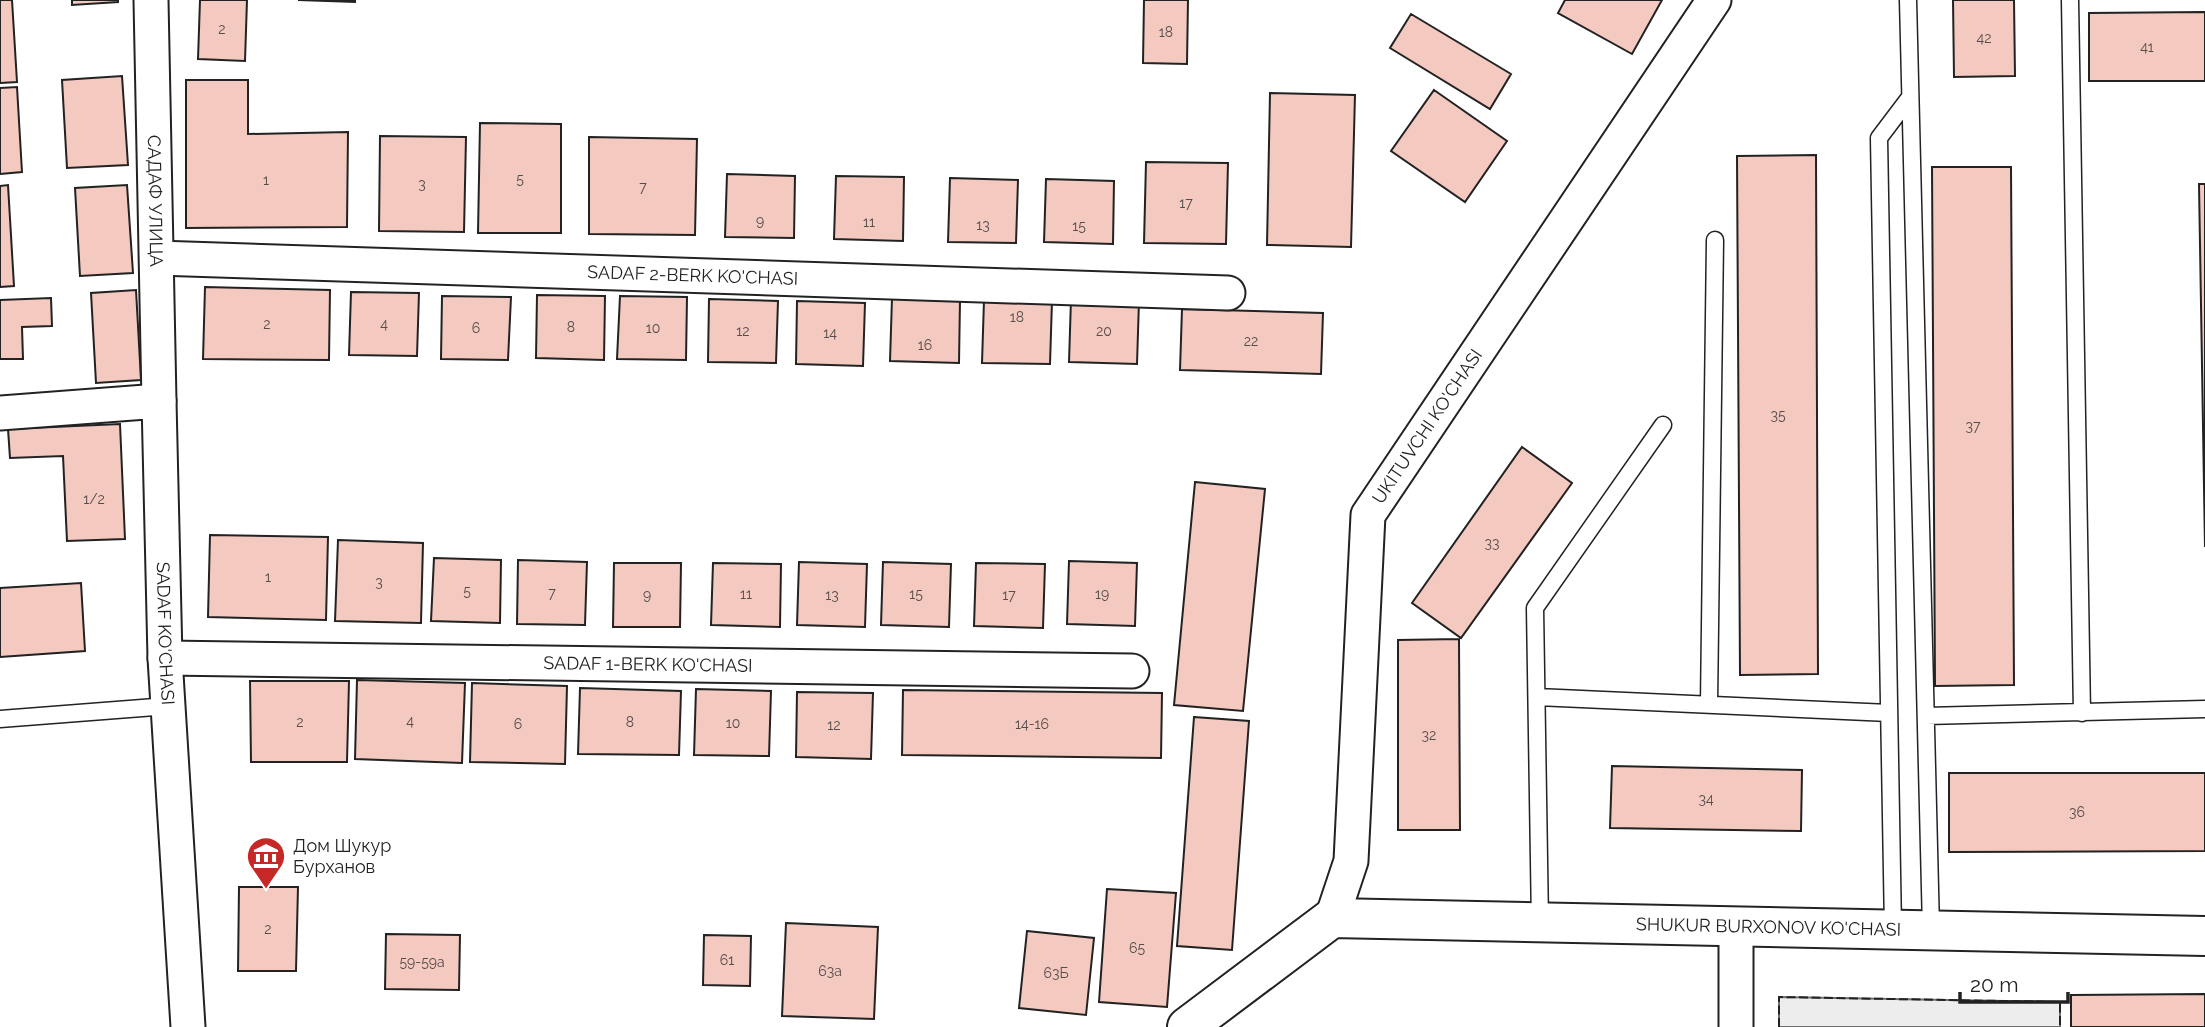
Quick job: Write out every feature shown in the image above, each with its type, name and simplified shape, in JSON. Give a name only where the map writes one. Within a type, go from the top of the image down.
[{"type":"street","name":"САДАФ УЛИЦА","points":[[151,0],[159,401]]},
{"type":"street","name":"UKITUVCHI KO'CHASI","points":[[1332,918],[1351,861],[1368,515],[1714,0]]},
{"type":"street","name":"SADAF 2-BERK KO'CHASI","points":[[157,258],[1228,293]]},
{"type":"street","points":[[0,413],[159,401]]},
{"type":"street","name":"SADAF KO'CHASI","points":[[159,401],[165,658],[188,1027]]},
{"type":"street","name":"SADAF 1-BERK KO'CHASI","points":[[165,658],[1132,671]]},
{"type":"street","name":"SHUKUR BURXONOV KO'CHASI","points":[[1332,918],[2205,936]]},
{"type":"street","points":[[1187,1027],[1332,918]]},
{"type":"street","points":[[1736,926],[1737,1027]]},
{"type":"lane","points":[[1908,0],[1931,929]]},
{"type":"lane","points":[[2070,0],[2082,713]]},
{"type":"lane","points":[[1894,929],[1879,138],[1910,97]]},
{"type":"lane","points":[[1709,704],[1715,240]]},
{"type":"lane","points":[[1540,923],[1535,607],[1663,425]]},
{"type":"lane","points":[[1537,697],[1889,713]]},
{"type":"lane","points":[[0,719],[168,706]]},
{"type":"lane","points":[[1926,716],[2205,709]]},
{"type":"shaded area","points":[[1779,997],[2060,1002],[2060,1027],[1779,1027]]},
{"type":"building","points":[[0,0],[12,0],[17,82],[0,83]]},
{"type":"building","points":[[72,0],[118,0],[118,2],[72,5]]},
{"type":"building","points":[[200,0],[247,0],[245,61],[198,59]]},
{"type":"building","points":[[298,0],[355,0],[355,2]]},
{"type":"building","points":[[1144,0],[1188,0],[1187,64],[1143,63]]},
{"type":"building","points":[[1565,0],[1662,0],[1632,54],[1558,13]]},
{"type":"building","points":[[1953,0],[2014,0],[2015,76],[1954,77]]},
{"type":"building","points":[[2205,12],[2205,81],[2089,81],[2089,13]]},
{"type":"building","points":[[1411,14],[1511,74],[1490,109],[1390,48]]},
{"type":"building","points":[[122,76],[128,165],[67,168],[62,80]]},
{"type":"building","points":[[186,80],[248,80],[248,134],[348,132],[347,227],[186,228]]},
{"type":"building","points":[[17,87],[22,172],[0,174],[0,88]]},
{"type":"building","points":[[1434,90],[1507,141],[1465,202],[1391,151]]},
{"type":"building","points":[[1270,93],[1355,95],[1351,247],[1267,245]]},
{"type":"building","points":[[480,123],[561,124],[561,233],[478,233]]},
{"type":"building","points":[[380,136],[466,137],[464,232],[379,231]]},
{"type":"building","points":[[589,137],[697,139],[695,235],[589,234]]},
{"type":"building","points":[[1816,155],[1818,674],[1740,675],[1737,156]]},
{"type":"building","points":[[1146,162],[1228,163],[1226,244],[1144,243]]},
{"type":"building","points":[[1932,167],[2011,167],[2014,685],[1935,686]]},
{"type":"building","points":[[727,174],[795,176],[794,238],[725,237]]},
{"type":"building","points":[[836,176],[904,177],[903,241],[834,239]]},
{"type":"building","points":[[950,178],[1018,180],[1016,243],[948,242]]},
{"type":"building","points":[[1046,179],[1114,181],[1113,244],[1044,242]]},
{"type":"building","points":[[2199,184],[2205,184],[2205,547]]},
{"type":"building","points":[[8,185],[14,286],[0,287],[0,186]]},
{"type":"building","points":[[127,185],[133,273],[80,276],[75,188]]},
{"type":"building","points":[[205,287],[330,290],[329,360],[203,359]]},
{"type":"building","points":[[136,290],[141,380],[96,383],[91,293]]},
{"type":"building","points":[[351,292],[419,293],[417,356],[349,355]]},
{"type":"building","points":[[537,295],[605,296],[604,360],[536,358]]},
{"type":"building","points":[[442,296],[511,297],[508,360],[441,359]]},
{"type":"building","points":[[620,296],[687,297],[686,360],[617,359]]},
{"type":"building","points":[[51,298],[52,326],[22,327],[23,359],[0,359],[0,300]]},
{"type":"building","points":[[892,298],[960,300],[959,363],[890,361]]},
{"type":"building","points":[[709,299],[778,301],[776,363],[708,362]]},
{"type":"building","points":[[1071,299],[1139,301],[1137,364],[1069,362]]},
{"type":"building","points":[[984,300],[1052,301],[1050,364],[982,363]]},
{"type":"building","points":[[797,301],[865,303],[863,366],[796,364]]},
{"type":"building","points":[[1182,309],[1323,313],[1321,374],[1180,370]]},
{"type":"building","points":[[120,424],[125,539],[67,541],[63,456],[10,458],[8,429]]},
{"type":"building","points":[[1522,447],[1572,483],[1461,638],[1412,603]]},
{"type":"building","points":[[1195,482],[1265,489],[1243,711],[1174,705]]},
{"type":"building","points":[[210,535],[328,537],[326,620],[208,617]]},
{"type":"building","points":[[338,540],[423,543],[421,623],[335,621]]},
{"type":"building","points":[[434,558],[501,560],[500,623],[431,621]]},
{"type":"building","points":[[518,560],[587,562],[585,625],[517,624]]},
{"type":"building","points":[[1069,561],[1137,563],[1135,626],[1067,624]]},
{"type":"building","points":[[799,562],[867,564],[865,627],[797,625]]},
{"type":"building","points":[[883,562],[951,564],[949,627],[881,625]]},
{"type":"building","points":[[614,563],[681,563],[680,627],[613,627]]},
{"type":"building","points":[[713,563],[781,564],[780,627],[711,625]]},
{"type":"building","points":[[976,563],[1045,564],[1043,628],[974,626]]},
{"type":"building","points":[[81,583],[85,651],[0,657],[0,588]]},
{"type":"building","points":[[1459,639],[1460,830],[1398,830],[1398,640]]},
{"type":"building","points":[[357,680],[465,683],[462,763],[355,759]]},
{"type":"building","points":[[250,681],[349,681],[347,762],[251,762]]},
{"type":"building","points":[[472,683],[567,686],[565,764],[470,762]]},
{"type":"building","points":[[580,688],[681,691],[679,755],[578,754]]},
{"type":"building","points":[[696,689],[771,691],[769,756],[694,755]]},
{"type":"building","points":[[903,690],[1162,693],[1161,758],[902,755]]},
{"type":"building","points":[[797,692],[873,693],[871,759],[796,757]]},
{"type":"building","points":[[1194,717],[1249,721],[1232,950],[1177,946]]},
{"type":"building","points":[[1612,766],[1802,770],[1801,831],[1610,828]]},
{"type":"building","points":[[1949,773],[2205,773],[2205,851],[1949,852]]},
{"type":"building","points":[[239,887],[298,887],[296,971],[238,971]]},
{"type":"building","points":[[1107,889],[1176,893],[1167,1007],[1099,1002]]},
{"type":"building","points":[[786,923],[878,927],[874,1019],[782,1016]]},
{"type":"building","points":[[1027,931],[1094,938],[1086,1015],[1019,1008]]},
{"type":"building","points":[[386,934],[460,935],[459,990],[385,989]]},
{"type":"building","points":[[704,935],[751,936],[750,986],[703,985]]},
{"type":"building","points":[[2205,994],[2205,1027],[2071,1027],[2071,995]]},
{"type":"fence","points":[[1779,1027],[1779,997],[2060,1002],[2060,1027]]},
{"type":"place","name":"Дом Шукур Бурханов","points":[[266,890]]}]
